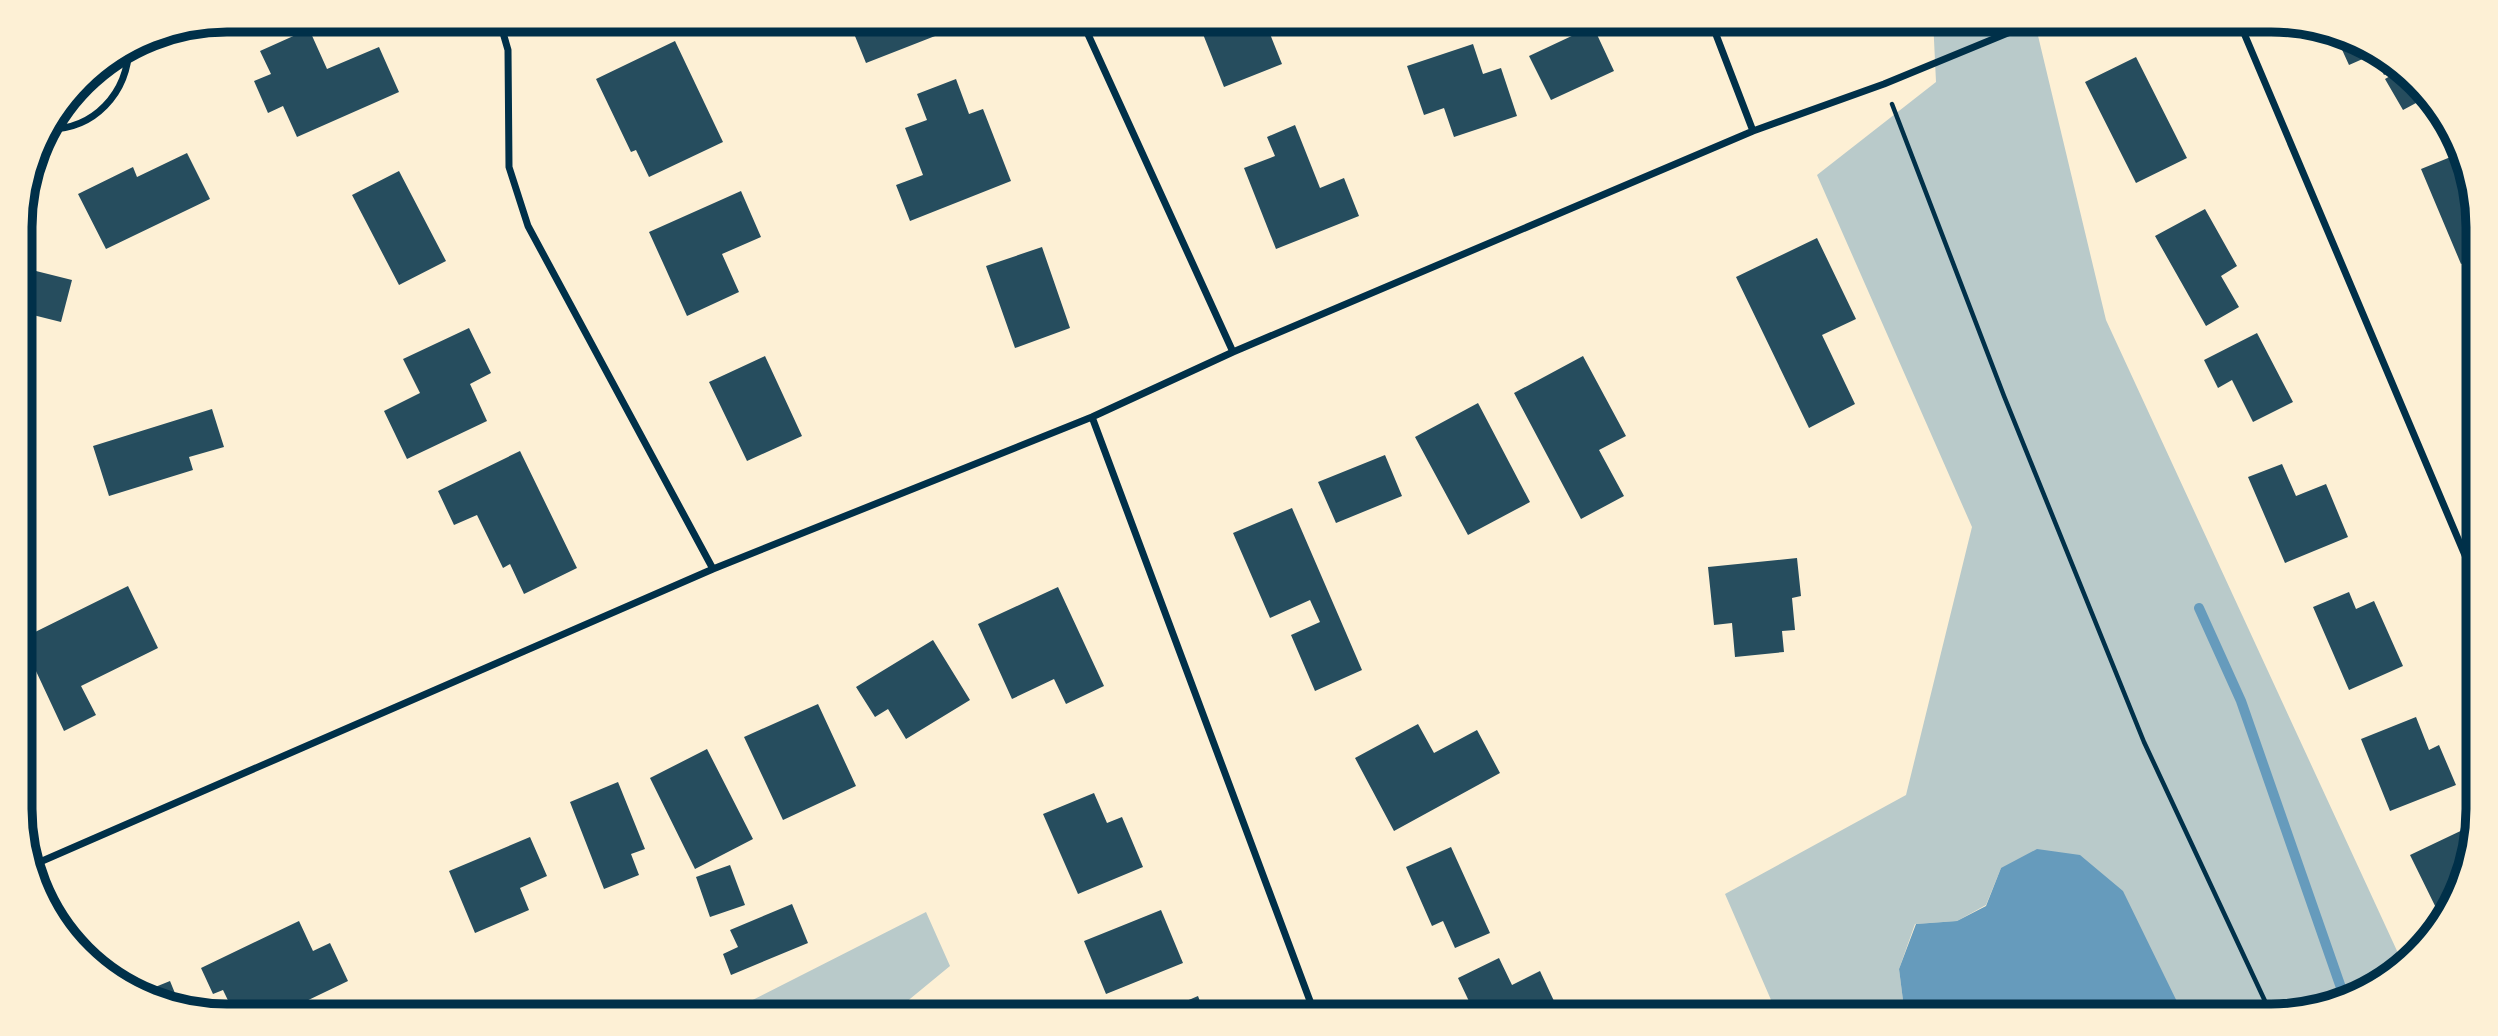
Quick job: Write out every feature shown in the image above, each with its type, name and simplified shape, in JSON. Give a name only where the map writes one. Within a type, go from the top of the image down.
[{"type":"street","points":[[1715,31],[1753,131]]},
{"type":"street","points":[[39,862],[713,569],[1092,417],[1233,352],[1753,131],[1884,84],[2013,31]]},
{"type":"street","points":[[2243,31],[2466,558]]},
{"type":"street","points":[[503,32],[508,50],[509,167],[528,226],[713,569]]},
{"type":"street","points":[[1087,32],[1233,352]]},
{"type":"street","points":[[58,129],[84,122],[104,108],[120,89],[129,58]]},
{"type":"street","points":[[1092,417],[1311,1004]]},
{"type":"path","points":[[1884,84],[2004,396],[2144,742],[2266,1004]]},
{"type":"shaded area","points":[[1934,31],[2037,31],[2106,320],[2400,956],[2358,984],[2310,1001],[2285,1004],[2177,1004],[2163,979],[2001,868],[1986,905],[1957,921],[1915,924],[1899,969],[1903,1004],[1773,1004],[1725,894],[1906,795],[1972,527],[1817,175],[1936,82]]},
{"type":"shaded area","points":[[926,912],[950,966],[904,1004],[745,1004]]},
{"type":"water","points":[[2037,849],[2080,855],[2123,891],[2178,1004],[1903,1004],[1899,969],[1916,924],[1957,921],[1986,906],[2001,868]]},
{"type":"building","points":[[1269,31],[1282,64],[1224,87],[1202,32]]},
{"type":"building","points":[[1582,31],[1595,31],[1614,71],[1551,100],[1529,56]]},
{"type":"building","points":[[302,32],[310,32],[327,69],[379,47],[399,92],[297,137],[283,106],[268,113],[254,81],[271,74],[260,51]]},
{"type":"building","points":[[853,32],[946,32],[866,63]]},
{"type":"building","points":[[675,41],[723,142],[649,177],[636,150],[631,152],[596,79]]},
{"type":"building","points":[[1473,44],[1483,74],[1501,68],[1517,116],[1454,137],[1444,108],[1424,115],[1407,66]]},
{"type":"building","points":[[2339,44],[2367,57],[2349,65]]},
{"type":"building","points":[[2136,57],[2187,158],[2136,183],[2085,82]]},
{"type":"building","points":[[2379,65],[2390,72],[2384,75]]},
{"type":"building","points":[[2393,74],[2420,101],[2403,110],[2385,79]]},
{"type":"building","points":[[956,79],[969,114],[983,109],[1011,181],[910,221],[896,185],[923,175],[905,128],[927,120],[917,94]]},
{"type":"building","points":[[1295,125],[1320,188],[1344,178],[1359,216],[1276,249],[1244,168],[1275,156],[1267,137]]},
{"type":"building","points":[[187,153],[210,199],[106,249],[78,194],[133,167],[137,177]]},
{"type":"building","points":[[2453,156],[2465,201],[2466,262],[2461,264],[2421,169]]},
{"type":"building","points":[[399,171],[446,261],[399,285],[352,195]]},
{"type":"building","points":[[741,191],[761,237],[722,254],[739,292],[687,316],[649,232]]},
{"type":"building","points":[[2205,209],[2237,266],[2221,276],[2239,307],[2206,326],[2155,236]]},
{"type":"building","points":[[1817,238],[1856,319],[1822,335],[1855,404],[1809,428],[1736,277]]},
{"type":"building","points":[[1042,247],[1070,328],[1015,348],[986,266]]},
{"type":"building","points":[[36,271],[72,280],[61,322],[32,315],[32,287]]},
{"type":"building","points":[[469,328],[491,373],[470,384],[487,421],[407,459],[384,411],[420,393],[403,359]]},
{"type":"building","points":[[2257,333],[2293,402],[2253,422],[2232,380],[2218,388],[2204,360]]},
{"type":"building","points":[[765,356],[802,436],[747,461],[709,382]]},
{"type":"building","points":[[1583,356],[1626,436],[1599,450],[1624,496],[1581,519],[1514,393]]},
{"type":"building","points":[[1478,403],[1530,502],[1468,535],[1415,437]]},
{"type":"building","points":[[212,409],[224,447],[189,457],[193,470],[109,496],[93,446]]},
{"type":"building","points":[[520,451],[577,568],[524,594],[510,564],[503,568],[477,515],[454,525],[438,491]]},
{"type":"building","points":[[1385,455],[1402,496],[1336,523],[1318,482]]},
{"type":"building","points":[[2282,464],[2296,496],[2326,484],[2348,537],[2285,563],[2248,477]]},
{"type":"building","points":[[1292,508],[1362,670],[1315,691],[1291,635],[1320,622],[1310,600],[1270,618],[1233,533]]},
{"type":"building","points":[[1797,558],[1801,596],[1792,598],[1795,630],[1782,631],[1784,652],[1735,657],[1732,623],[1714,625],[1708,567]]},
{"type":"building","points":[[128,586],[158,648],[81,686],[96,715],[64,731],[31,661],[31,634]]},
{"type":"building","points":[[1058,587],[1104,686],[1066,704],[1054,679],[1012,699],[978,624]]},
{"type":"building","points":[[2349,592],[2356,609],[2374,601],[2403,666],[2349,690],[2313,607]]},
{"type":"building","points":[[933,640],[970,700],[906,739],[888,709],[875,717],[856,687]]},
{"type":"building","points":[[818,704],[856,786],[783,820],[744,737]]},
{"type":"building","points":[[2416,717],[2429,750],[2439,745],[2456,785],[2390,811],[2361,739]]},
{"type":"building","points":[[1418,724],[1434,753],[1477,730],[1500,773],[1394,831],[1355,758]]},
{"type":"building","points":[[707,749],[753,839],[695,869],[650,778]]},
{"type":"building","points":[[618,782],[645,849],[631,854],[639,875],[604,889],[570,802]]},
{"type":"building","points":[[1094,793],[1107,823],[1122,817],[1143,867],[1078,894],[1043,814]]},
{"type":"building","points":[[2465,829],[2463,848],[2452,884],[2437,911],[2410,855]]},
{"type":"building","points":[[530,837],[547,876],[520,888],[529,910],[475,933],[449,871]]},
{"type":"building","points":[[1451,847],[1490,933],[1455,948],[1443,921],[1432,926],[1406,867]]},
{"type":"building","points":[[730,865],[745,905],[710,917],[696,877]]},
{"type":"building","points":[[792,904],[808,943],[731,975],[723,954],[738,947],[730,930]]},
{"type":"building","points":[[1161,910],[1183,963],[1106,994],[1084,941]]},
{"type":"building","points":[[299,921],[313,951],[330,943],[348,981],[300,1004],[230,1004],[223,990],[213,994],[201,968]]},
{"type":"building","points":[[1499,958],[1512,985],[1540,971],[1555,1004],[1470,1004],[1458,978]]},
{"type":"building","points":[[170,981],[177,998],[164,994],[150,989]]},
{"type":"building","points":[[1198,996],[1201,1004],[1179,1004]]},
{"type":"waterway","points":[[2199,608],[2241,701],[2342,991]]}]
